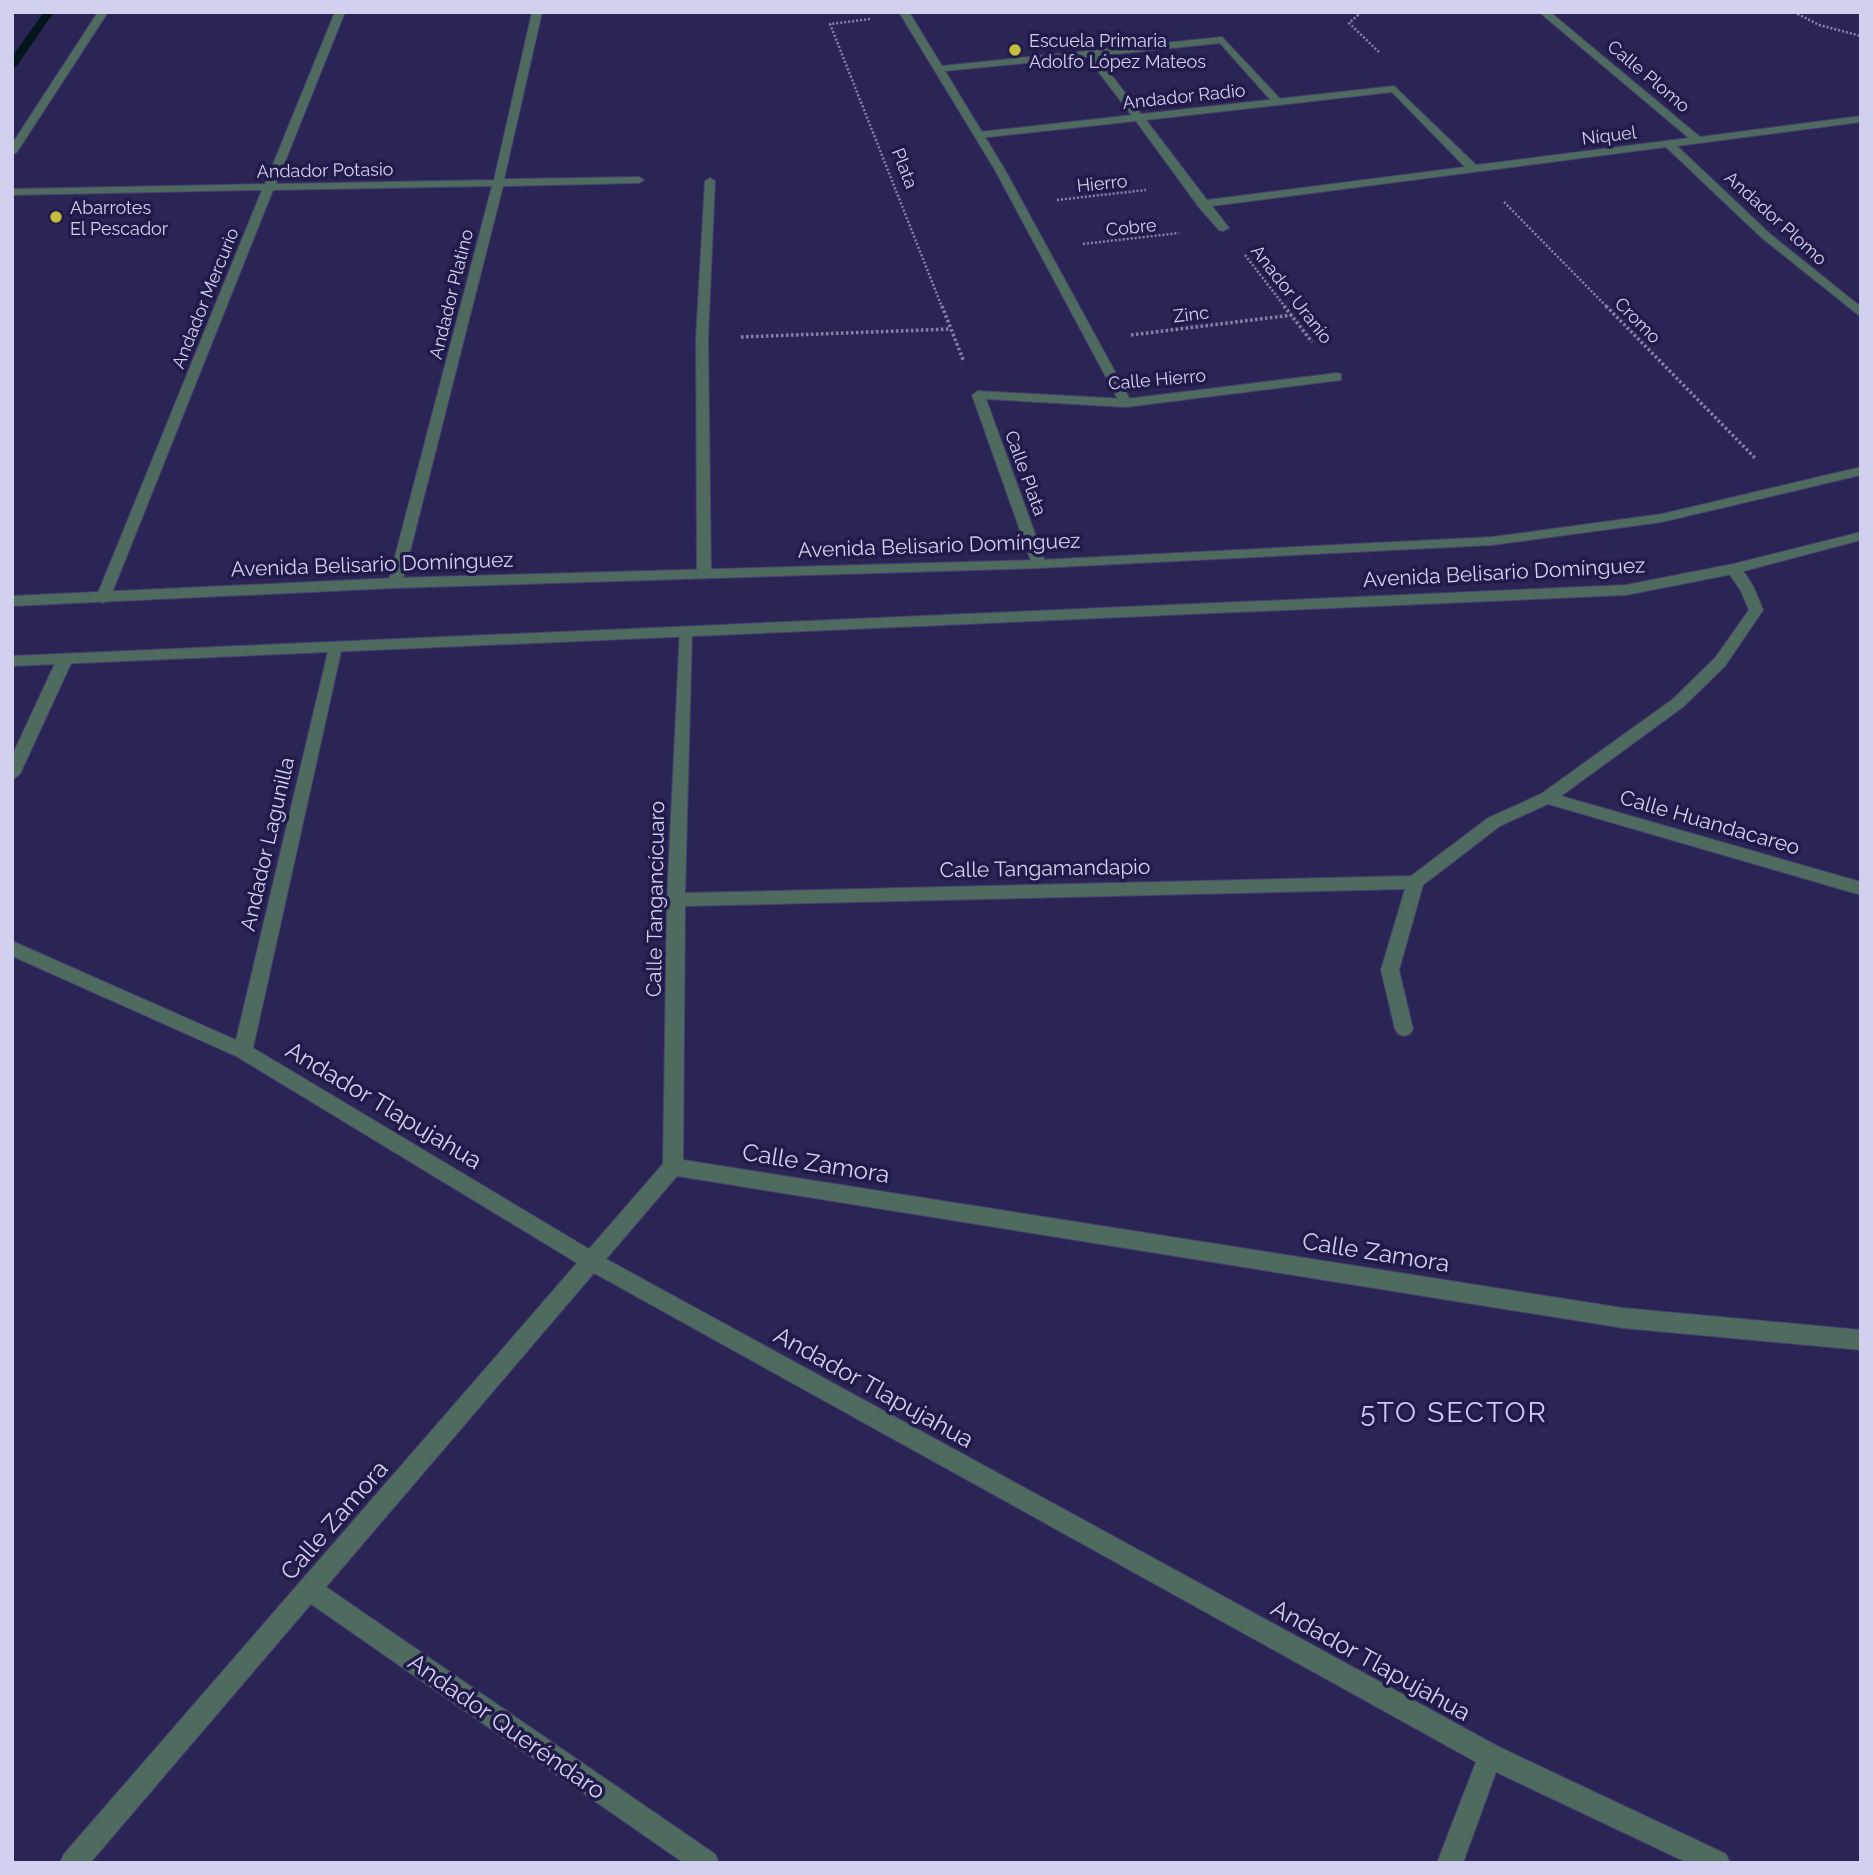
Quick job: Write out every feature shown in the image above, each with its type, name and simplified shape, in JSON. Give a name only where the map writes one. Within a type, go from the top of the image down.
[{"type":"street","points":[[12,152],[103,12]]},
{"type":"street","name":"Andador Mercurio","points":[[103,597],[340,12]]},
{"type":"street","name":"Andador Platino","points":[[395,583],[498,184],[537,12]]},
{"type":"street","name":"Calle Plomo","points":[[1544,12],[1699,141]]},
{"type":"street","points":[[904,13],[1018,205],[1126,403]]},
{"type":"street","points":[[939,69],[1222,40],[1279,103]]},
{"type":"street","points":[[1090,54],[1223,229]]},
{"type":"street","name":"Andador Radio","points":[[978,135],[1394,89],[1473,169]]},
{"type":"street","name":"Níquel","points":[[1202,204],[1861,120]]},
{"type":"street","name":"Andador Plomo","points":[[1670,145],[1766,236],[1861,313]]},
{"type":"street","name":"Andador Potasio","points":[[12,192],[639,180]]},
{"type":"street","points":[[704,572],[702,338],[710,181]]},
{"type":"street","name":"Calle Hierro","points":[[978,395],[1126,403],[1338,377]]},
{"type":"street","name":"Calle Plata","points":[[978,395],[1039,564]]},
{"type":"street","name":"Avenida Belisario Domínguez","points":[[12,601],[395,583],[1039,564],[1492,541],[1662,517],[1861,471]]},
{"type":"street","name":"Avenida Belisario Domínguez","points":[[12,661],[1626,590],[1732,569],[1861,536]]},
{"type":"street","points":[[1404,1029],[1390,970],[1415,882],[1494,822],[1547,798],[1607,757],[1678,703],[1720,662],[1755,610],[1748,590],[1732,569]]},
{"type":"street","name":"Calle Tangancícuaro","points":[[673,1167],[676,900],[685,632]]},
{"type":"street","name":"Andador Lagunilla","points":[[243,1051],[335,647]]},
{"type":"street","points":[[12,774],[65,659]]},
{"type":"street","name":"Calle Huandacareo","points":[[1547,798],[1861,889]]},
{"type":"street","name":"Calle Tangamandapio","points":[[676,900],[1415,882]]},
{"type":"street","name":"Andador Tlapujahua","points":[[12,948],[243,1051],[591,1261],[1490,1756],[1717,1863]]},
{"type":"street","name":"Calle Zamora","points":[[73,1863],[673,1167],[1623,1318],[1861,1340]]},
{"type":"street","name":"Andador Queréndaro","points":[[309,1589],[706,1863]]},
{"type":"street","points":[[1450,1863],[1490,1756]]},
{"type":"path","points":[[1794,12],[1819,25],[1861,36]]},
{"type":"path","name":"Plata","points":[[904,13],[830,24],[978,395]]},
{"type":"path","name":"Cromo","points":[[1473,169],[1785,488]]},
{"type":"path","name":"Hierro","points":[[1018,205],[1189,186]]},
{"type":"path","name":"Cobre","points":[[1042,249],[1223,229]]},
{"type":"path","name":"Anador Uranio","points":[[1223,229],[1293,315],[1338,377]]},
{"type":"path","name":"Zinc","points":[[1093,340],[1293,315]]},
{"type":"path","points":[[702,338],[950,329]]},
{"type":"waterway","points":[[12,65],[49,12]]},
{"type":"place","name":"Escuela Primaria Adolfo López Mateos","points":[[1015,50]]},
{"type":"place","name":"Abarrotes El Pescador","points":[[56,217]]},
{"type":"district","name":"5TO SECTOR","points":[[1454,1412]]}]
